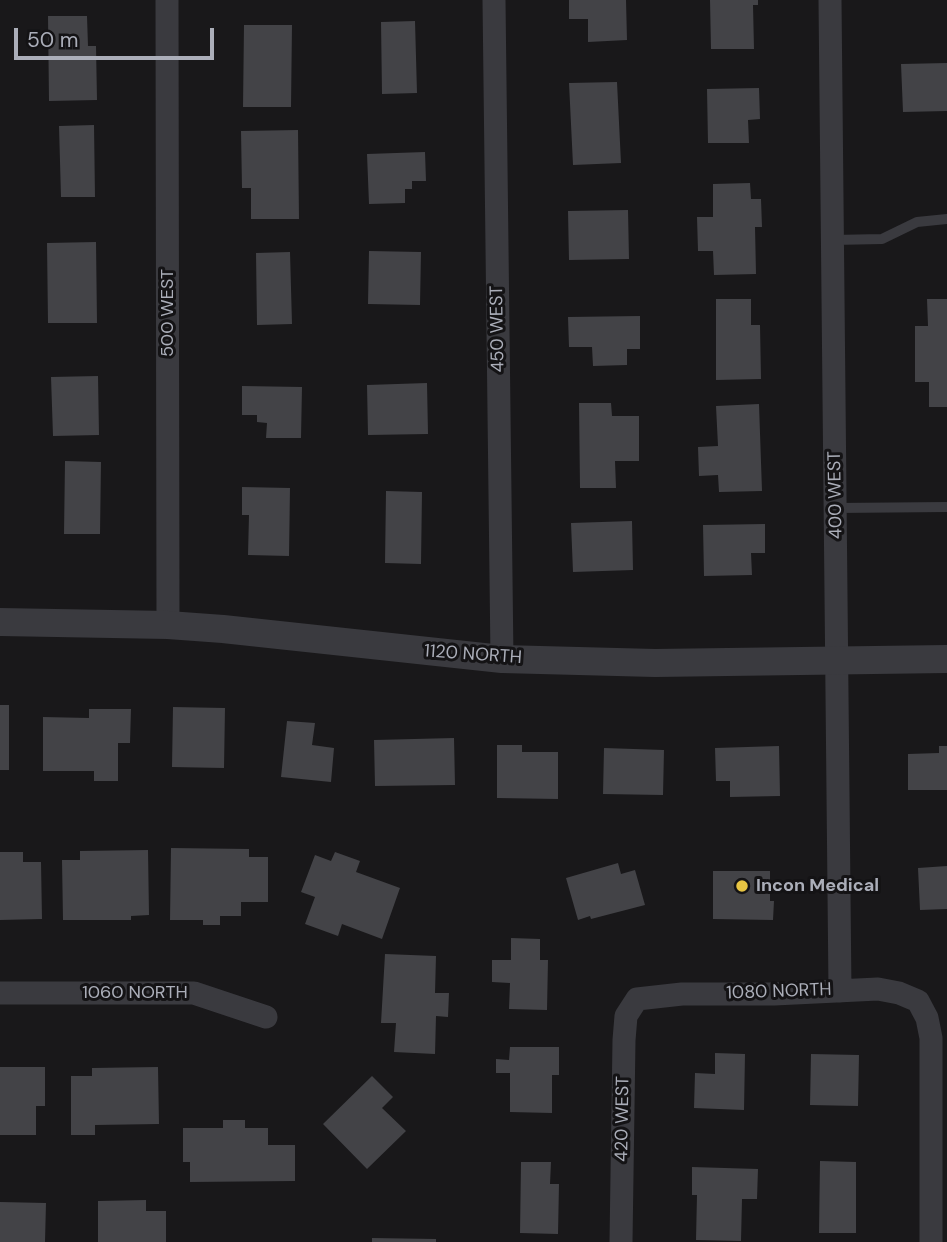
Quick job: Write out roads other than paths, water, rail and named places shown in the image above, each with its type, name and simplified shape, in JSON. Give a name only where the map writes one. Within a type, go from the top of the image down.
[{"type":"street","name":"500 WEST","points":[[167,0],[168,625]]},
{"type":"street","name":"450 WEST","points":[[494,0],[502,659]]},
{"type":"street","name":"400 WEST","points":[[830,0],[840,991]]},
{"type":"street","name":"1120 NORTH","points":[[0,622],[168,625],[502,659],[655,663],[947,659]]},
{"type":"street","name":"1080 NORTH","points":[[637,999],[682,994],[878,989],[918,1000],[927,1018],[931,1038],[931,1242]]},
{"type":"street","name":"1060 NORTH","points":[[0,993],[194,993],[265,1017]]},
{"type":"street","name":"420 WEST","points":[[621,1242],[624,1040],[626,1016],[637,999]]},
{"type":"lane","points":[[833,240],[882,239],[917,222],[947,219]]},
{"type":"lane","points":[[836,508],[947,507]]},
{"type":"place","name":"Incon Medical","points":[[742,886]]}]
